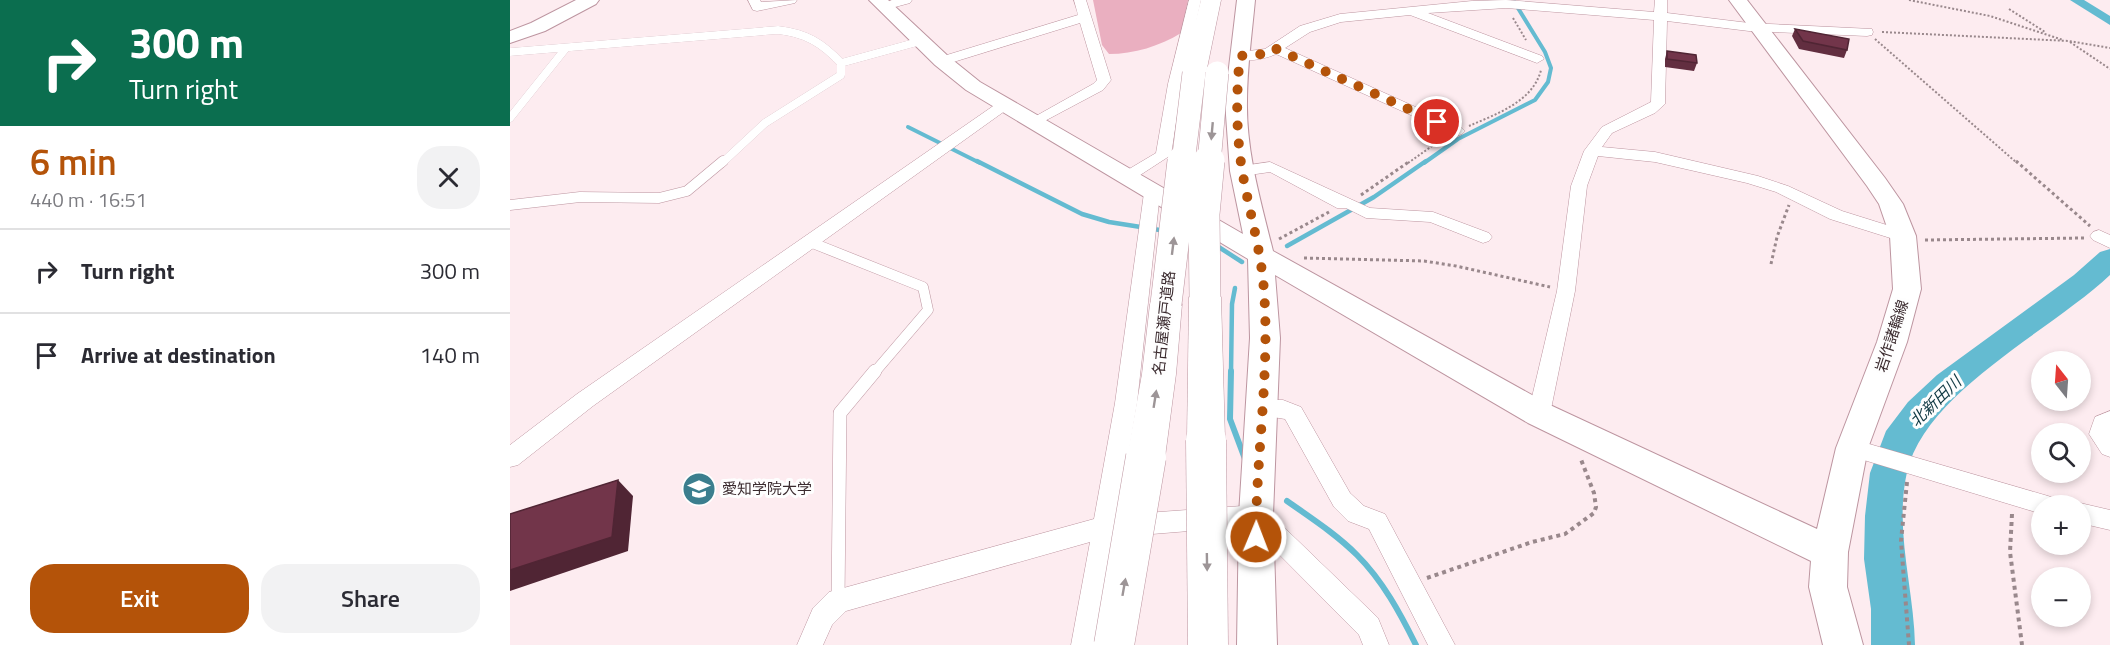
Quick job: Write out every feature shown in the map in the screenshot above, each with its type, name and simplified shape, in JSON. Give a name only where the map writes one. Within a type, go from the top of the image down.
[{"type":"highway","name":"名古屋瀬戸道路","points":[[1208,645],[1204,214],[1205,73],[1210,0]]},
{"type":"highway","name":"名古屋瀬戸道路","points":[[1114,645],[1159,374],[1166,304],[1205,73],[1230,0]]},
{"type":"main road","points":[[510,37],[538,27],[590,0]]},
{"type":"main road","points":[[1246,0],[1236,101],[1242,171],[1261,255],[1265,338],[1256,515],[1257,645]]},
{"type":"main road","name":"岩作諸輪線","points":[[1738,0],[1877,183],[1891,204],[1903,236],[1907,289],[1892,342],[1852,448],[1830,552],[1828,587],[1843,645]]},
{"type":"main road","points":[[889,2],[921,41],[973,86],[1152,193],[1539,414],[1830,552]]},
{"type":"street","points":[[754,0],[757,7],[791,0]]},
{"type":"street","points":[[1034,121],[1098,87],[1104,80],[1080,0]]},
{"type":"street","points":[[1125,177],[1163,155],[1175,84],[1195,0]]},
{"type":"street","points":[[1539,414],[1566,291],[1578,186],[1592,151],[1607,130],[1658,104],[1661,0]]},
{"type":"street","points":[[1240,56],[1263,54],[1305,29],[1326,21],[1409,10],[1506,4],[1759,27],[1867,32]]},
{"type":"street","points":[[1409,10],[1537,59]]},
{"type":"street","points":[[942,61],[1086,17]]},
{"type":"street","points":[[1274,48],[1457,131]]},
{"type":"street","points":[[510,458],[585,400],[1004,105]]},
{"type":"street","points":[[1592,151],[1655,157],[1761,182],[1836,215],[1903,236]]},
{"type":"street","points":[[1242,171],[1270,167],[1343,204],[1347,202],[1375,214],[1424,215],[1483,237]]},
{"type":"street","points":[[1084,645],[1126,403],[1152,193]]},
{"type":"street","points":[[1262,408],[1283,408],[1293,413],[1342,500],[1356,514],[1377,520],[1442,645]]},
{"type":"street","points":[[2110,420],[2103,423],[2100,434],[2110,448]]},
{"type":"street","points":[[1852,448],[2031,502]]},
{"type":"street","points":[[810,645],[822,617],[838,601],[1104,527],[1256,515],[1369,627],[1376,645]]},
{"type":"street","points":[[2091,516],[2110,520]]},
{"type":"lane","points":[[510,52],[778,30],[794,31],[818,39],[841,63],[841,75],[765,123],[703,180],[687,191],[659,198],[580,197],[510,205]]},
{"type":"lane","points":[[841,63],[921,41]]},
{"type":"lane","points":[[510,118],[566,48]]},
{"type":"lane","points":[[810,242],[923,287],[928,310],[840,413],[838,601]]},
{"type":"path","points":[[1909,0],[1964,10],[2046,33],[2065,41]]},
{"type":"path","points":[[2009,9],[2046,33]]},
{"type":"path","points":[[1867,32],[2069,41],[2110,48]]},
{"type":"path","points":[[1867,32],[2106,240]]},
{"type":"path","points":[[2069,41],[2110,69]]},
{"type":"path","points":[[1771,264],[1784,214],[1794,195]]},
{"type":"path","points":[[1903,236],[1938,241],[2092,238],[2106,240]]},
{"type":"path","points":[[1295,260],[1367,257],[1425,261],[1448,264],[1566,291]]},
{"type":"path","points":[[1411,586],[1532,542],[1565,534],[1594,513],[1596,507],[1594,493],[1578,451],[1585,436]]},
{"type":"path","points":[[1909,465],[1901,541],[1909,645]]},
{"type":"path","points":[[2013,497],[2010,552],[2022,645]]},
{"type":"shaded area","points":[[1093,0],[1188,0],[1181,33],[1146,48],[1128,53],[1109,54],[1102,45]]},
{"type":"building","points":[[1795,29],[1849,39],[1847,50],[1803,41]]},
{"type":"building","points":[[1667,51],[1696,55],[1697,63],[1667,59]]},
{"type":"building","points":[[618,480],[612,537],[510,570],[510,514]]},
{"type":"waterway","points":[[1424,163],[1458,139],[1535,100],[1548,82],[1551,68],[1545,52],[1513,0]]},
{"type":"waterway","points":[[2076,0],[2110,21]]},
{"type":"waterway","points":[[908,127],[980,163]]},
{"type":"waterway","points":[[977,161],[1082,214],[1109,222],[1166,231]]},
{"type":"waterway","points":[[1287,246],[1374,197],[1426,161]]},
{"type":"waterway","points":[[1214,244],[1242,262]]},
{"type":"waterway","name":"北新田川","points":[[1893,645],[1892,609],[1884,559],[1884,528],[1888,473],[1899,442],[1920,412],[1949,384],[2085,282],[2110,259]]},
{"type":"waterway","points":[[1231,373],[1232,304],[1235,288]]},
{"type":"waterway","points":[[1231,371],[1230,419],[1245,459]]},
{"type":"waterway","points":[[1287,501],[1341,540],[1366,565],[1390,598],[1416,645]]},
{"type":"place","name":"愛知学院大学","points":[[699,489]]},
{"type":"route","points":[[1256,537],[1265,338],[1264,293],[1261,255],[1242,171],[1238,141],[1236,101],[1240,56],[1268,53],[1274,48],[1437,122]]}]
